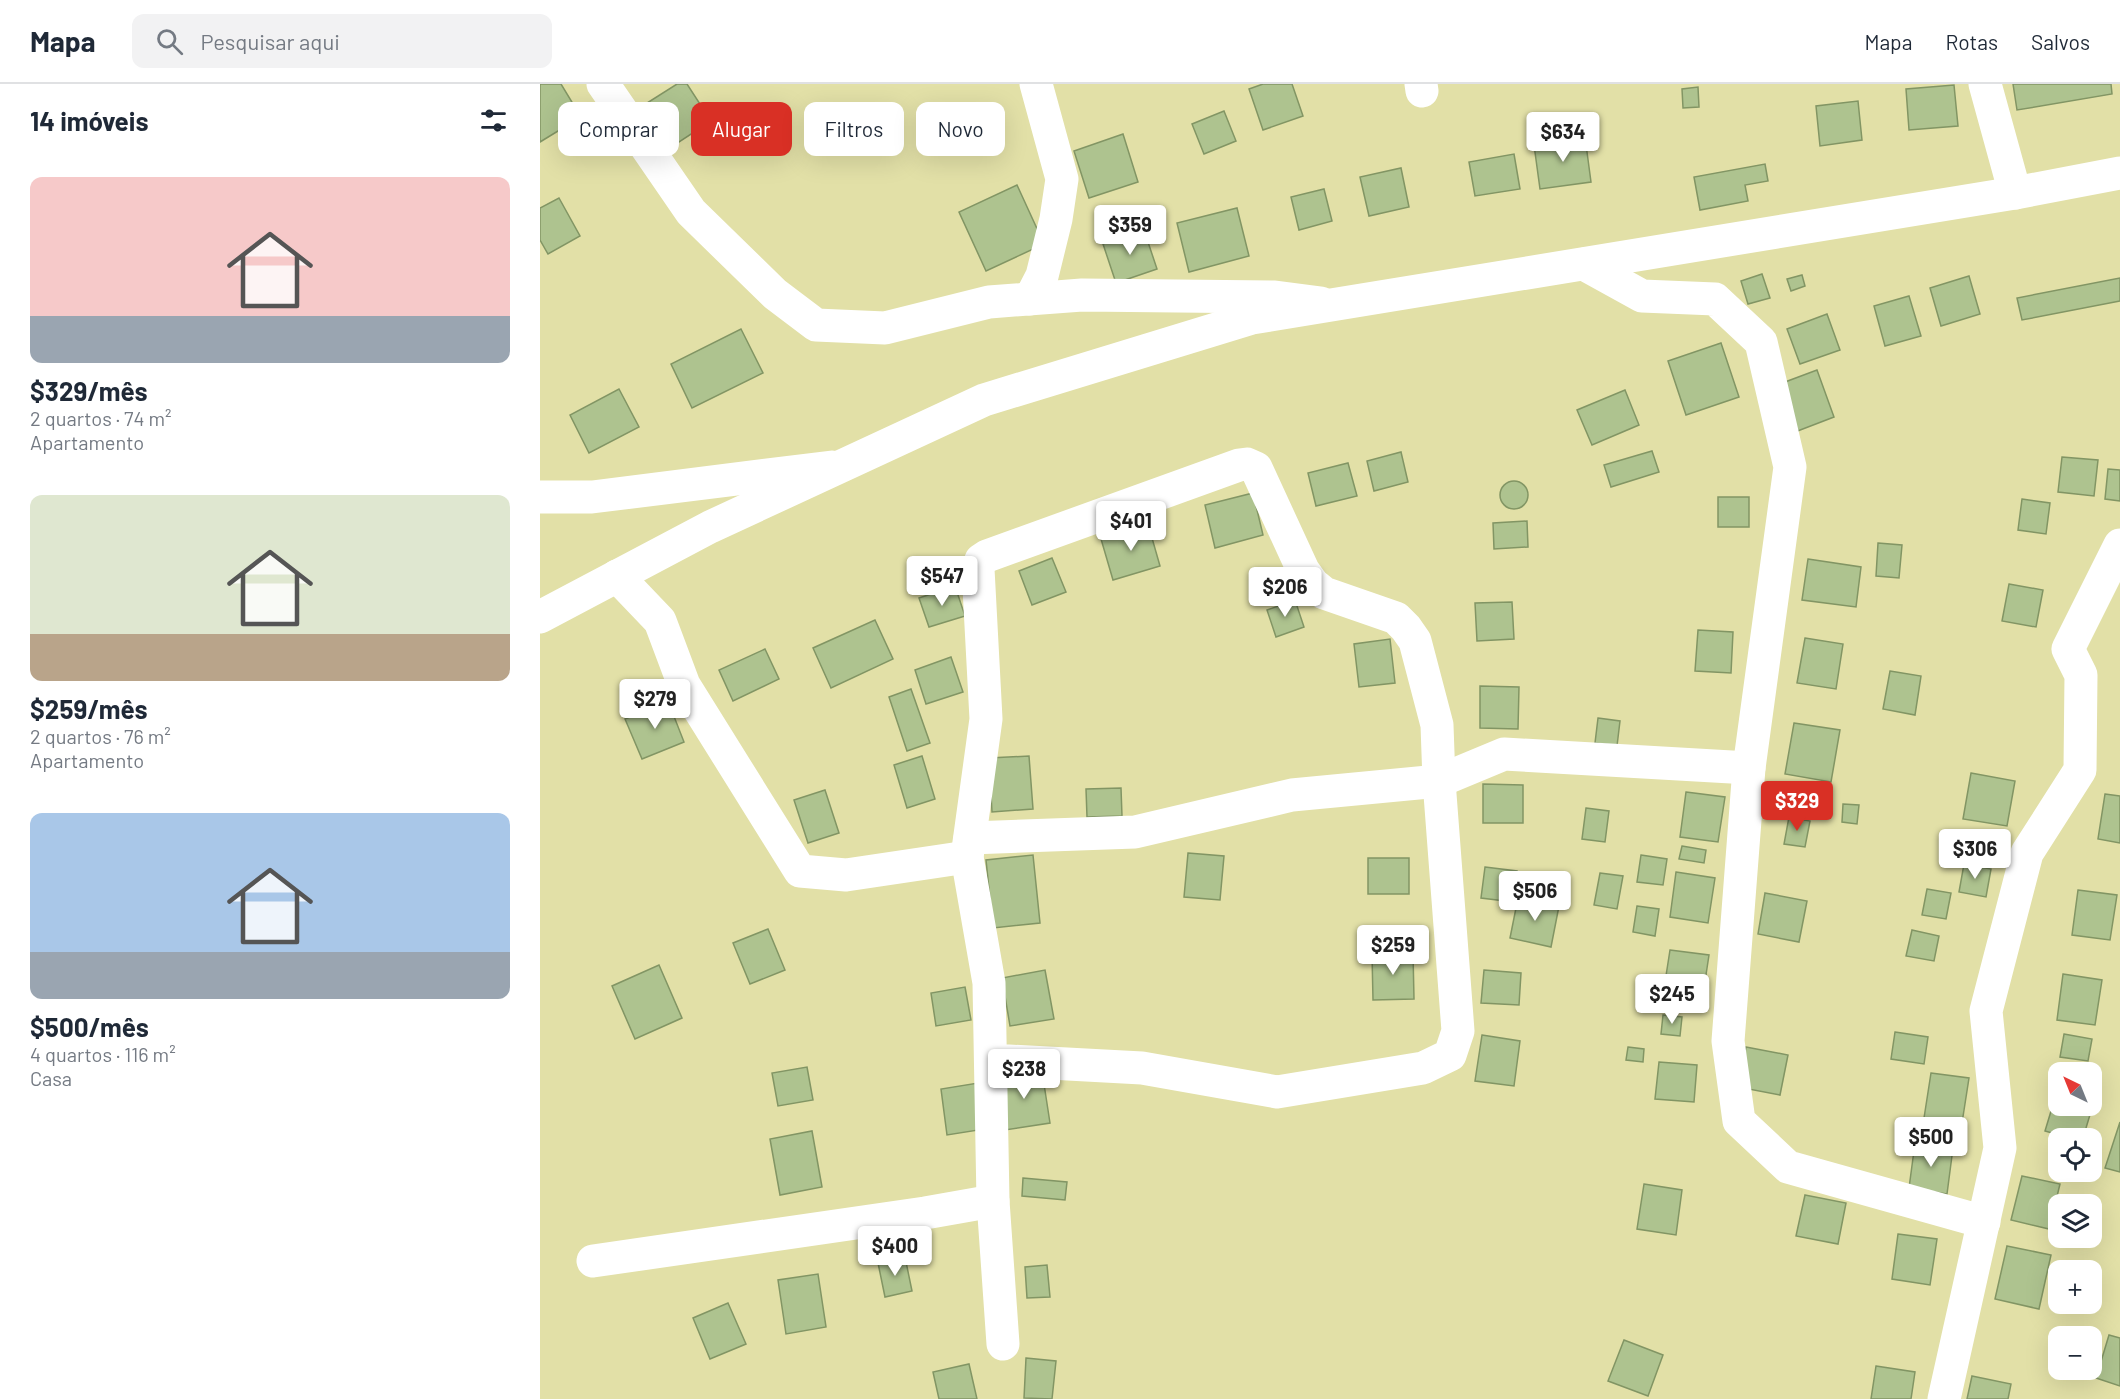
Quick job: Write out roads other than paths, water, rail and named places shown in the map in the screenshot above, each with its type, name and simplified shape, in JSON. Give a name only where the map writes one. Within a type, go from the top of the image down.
[{"type":"street","points":[[603,84],[691,212],[775,294],[816,325],[885,328],[989,302],[1082,295],[1275,297],[1334,305]]},
{"type":"street","points":[[1030,299],[1042,276],[1056,219],[1062,179],[1036,84]]},
{"type":"street","points":[[1985,84],[2014,193]]},
{"type":"street","points":[[540,617],[710,527],[984,399],[1252,318],[2014,193],[2120,173]]},
{"type":"street","points":[[1584,264],[1642,296],[1715,299],[1761,342],[1791,467],[1749,768],[1728,1041],[1738,1122],[1788,1167],[1984,1221]]},
{"type":"street","points":[[991,1060],[1142,1068],[1277,1092],[1423,1068],[1450,1055],[1458,1030],[1439,781],[1437,725],[1415,641],[1396,618],[1324,593],[1313,584],[1302,570],[1256,468],[1247,464],[987,556],[981,560],[978,569],[986,719],[969,847],[988,983],[993,1201],[1002,1344]]},
{"type":"street","points":[[540,497],[592,497],[837,467]]},
{"type":"street","points":[[1944,1399],[2000,1148],[1986,1011],[2027,853],[2080,770],[2080,675],[2068,649],[2120,545]]},
{"type":"street","points":[[617,576],[660,621],[684,685],[800,871],[846,875],[969,847],[1135,832],[1292,795],[1439,781],[1504,754],[1749,768]]},
{"type":"street","points":[[593,1261],[913,1215],[993,1201]]}]
